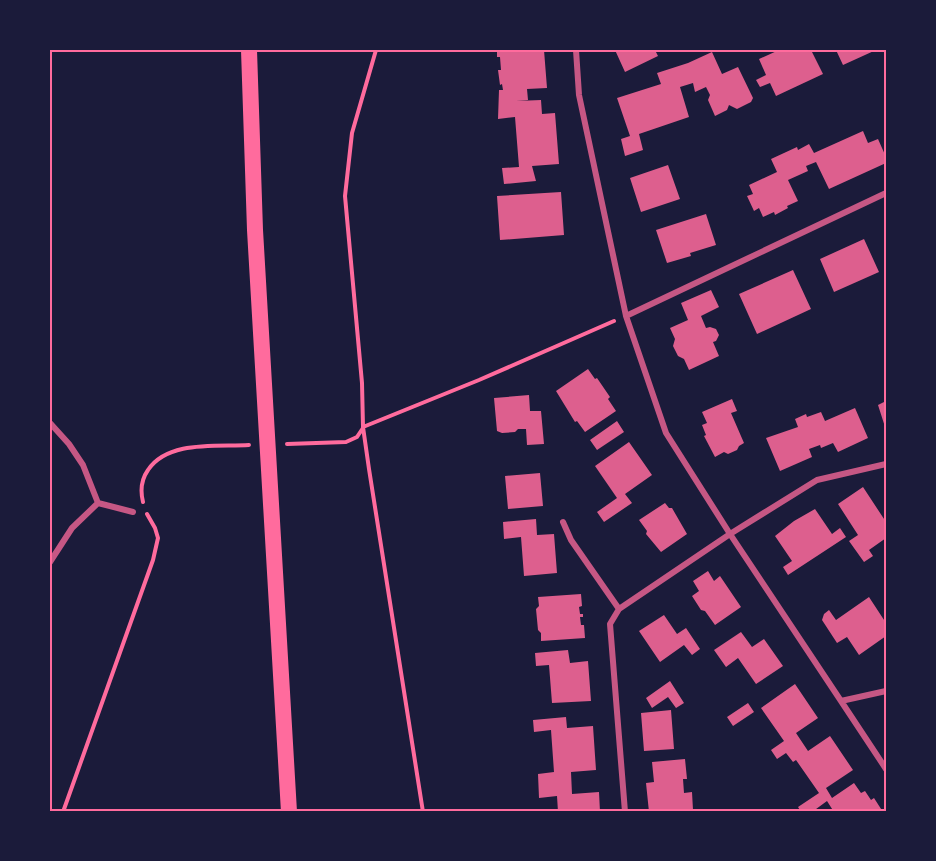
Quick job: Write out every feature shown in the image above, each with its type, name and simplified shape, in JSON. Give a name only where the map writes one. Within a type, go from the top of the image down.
[{"type":"highway","points":[[249,50],[255,230],[289,812]]},
{"type":"street","points":[[576,50],[579,95],[626,316],[666,433],[886,769]]},
{"type":"street","points":[[626,316],[886,193]]},
{"type":"street","points":[[50,423],[69,444],[83,465],[98,503]]},
{"type":"street","points":[[625,812],[610,624],[619,609],[730,534],[817,480],[886,464]]},
{"type":"street","points":[[98,503],[133,512]]},
{"type":"street","points":[[50,562],[72,528],[98,503]]},
{"type":"street","points":[[564,522],[571,540],[619,609]]},
{"type":"street","points":[[841,701],[886,691]]},
{"type":"path","points":[[376,50],[352,133],[345,196],[362,383],[363,427],[423,812]]},
{"type":"path","points":[[324,442],[346,442],[357,437],[363,427],[626,316]]},
{"type":"path","points":[[63,812],[153,560],[158,538],[142,499],[141,487],[144,476],[162,455],[175,450],[207,447]]},
{"type":"building","points":[[497,50],[544,50],[547,88],[527,89],[528,100],[516,101],[541,100],[542,114],[555,113],[559,164],[532,166],[536,181],[504,184],[502,168],[519,167],[515,117],[498,119],[499,90],[503,90],[502,84],[500,85],[498,70],[501,70],[500,57],[497,57]]},
{"type":"building","points":[[615,50],[655,50],[658,56],[625,72]]},
{"type":"building","points":[[779,50],[811,50],[823,74],[776,96],[770,83],[760,87],[756,80],[766,75],[759,59]]},
{"type":"building","points":[[836,50],[876,50],[843,65]]},
{"type":"building","points":[[712,52],[722,74],[738,67],[753,98],[751,102],[737,109],[729,105],[727,110],[715,116],[708,100],[710,95],[706,87],[695,92],[693,83],[680,87],[689,117],[639,134],[643,150],[625,156],[621,139],[630,136],[617,98],[661,84],[657,73]]},
{"type":"building","points":[[863,131],[868,143],[878,139],[886,157],[886,163],[829,189],[816,162],[806,166],[808,171],[788,180],[798,201],[775,215],[774,212],[763,217],[759,208],[754,211],[747,196],[753,194],[749,185],[777,172],[771,159],[809,144],[814,153]]},
{"type":"building","points":[[668,165],[680,199],[641,212],[630,178]]},
{"type":"building","points":[[561,192],[564,235],[500,240],[497,196]]},
{"type":"building","points":[[706,214],[716,245],[667,263],[656,230]]},
{"type":"building","points":[[864,239],[879,272],[834,292],[820,259]]},
{"type":"building","points":[[793,270],[811,309],[757,334],[739,294]]},
{"type":"building","points":[[711,290],[719,307],[701,316],[706,328],[716,329],[719,335],[713,342],[719,356],[689,370],[684,359],[678,356],[673,346],[675,339],[670,328],[688,320],[681,303]]},
{"type":"building","points":[[588,369],[610,397],[608,399],[616,411],[585,432],[577,421],[575,422],[556,391]]},
{"type":"building","points":[[529,395],[530,411],[541,411],[544,444],[527,445],[526,429],[502,433],[497,431],[494,398]]},
{"type":"building","points":[[732,399],[737,411],[731,413],[744,443],[737,450],[728,454],[724,452],[715,457],[704,436],[706,435],[702,425],[707,423],[702,412]]},
{"type":"building","points":[[886,401],[886,430],[878,405]]},
{"type":"building","points":[[855,408],[868,438],[838,452],[833,443],[821,448],[820,445],[809,449],[812,457],[780,471],[766,438],[798,427],[795,419],[806,414],[807,417],[821,412],[825,421]]},
{"type":"building","points":[[617,421],[624,432],[597,450],[590,440]]},
{"type":"building","points":[[629,442],[652,475],[625,494],[632,503],[604,522],[597,512],[617,498],[595,466]]},
{"type":"building","points":[[540,473],[543,506],[508,509],[505,476]]},
{"type":"building","points":[[863,487],[886,522],[886,538],[869,550],[873,556],[864,562],[849,541],[858,535],[838,504]]},
{"type":"building","points":[[665,503],[672,508],[687,534],[661,552],[646,534],[647,531],[639,520]]},
{"type":"building","points":[[815,509],[832,534],[840,528],[846,537],[788,575],[783,567],[792,561],[775,536],[794,521]]},
{"type":"building","points":[[536,519],[537,535],[554,534],[557,573],[524,576],[521,537],[504,539],[503,522]]},
{"type":"building","points":[[708,571],[714,581],[720,576],[741,607],[715,625],[692,596],[699,591],[693,581]]},
{"type":"building","points":[[581,594],[582,606],[579,607],[580,614],[583,614],[583,617],[580,617],[581,625],[584,625],[585,638],[541,641],[536,609],[539,606],[538,597]]},
{"type":"building","points":[[869,597],[886,623],[886,636],[859,655],[847,637],[837,643],[822,620],[824,614],[829,610],[836,620]]},
{"type":"building","points":[[664,615],[677,634],[686,628],[700,649],[692,655],[684,645],[660,662],[639,631]]},
{"type":"building","points":[[741,632],[752,647],[764,639],[783,666],[756,684],[738,658],[726,667],[714,650]]},
{"type":"building","points":[[568,650],[570,663],[588,661],[591,701],[552,703],[549,665],[536,666],[535,653]]},
{"type":"building","points":[[670,681],[684,703],[676,708],[668,697],[652,708],[646,698]]},
{"type":"building","points":[[795,684],[818,718],[796,733],[808,751],[830,736],[853,770],[826,788],[832,798],[854,783],[861,793],[865,791],[871,800],[874,798],[883,812],[834,812],[827,801],[812,812],[801,812],[798,807],[819,793],[796,760],[793,762],[786,753],[777,759],[771,750],[784,741],[761,708]]},
{"type":"building","points":[[748,703],[754,712],[733,726],[727,717]]},
{"type":"building","points":[[671,710],[674,749],[644,751],[641,713]]},
{"type":"building","points":[[566,717],[567,728],[593,726],[596,770],[571,772],[572,794],[599,792],[600,812],[558,812],[557,796],[539,798],[538,774],[554,772],[551,730],[534,732],[533,720]]},
{"type":"building","points":[[685,759],[687,779],[683,779],[684,793],[692,792],[693,810],[649,812],[646,783],[654,782],[652,762]]}]
